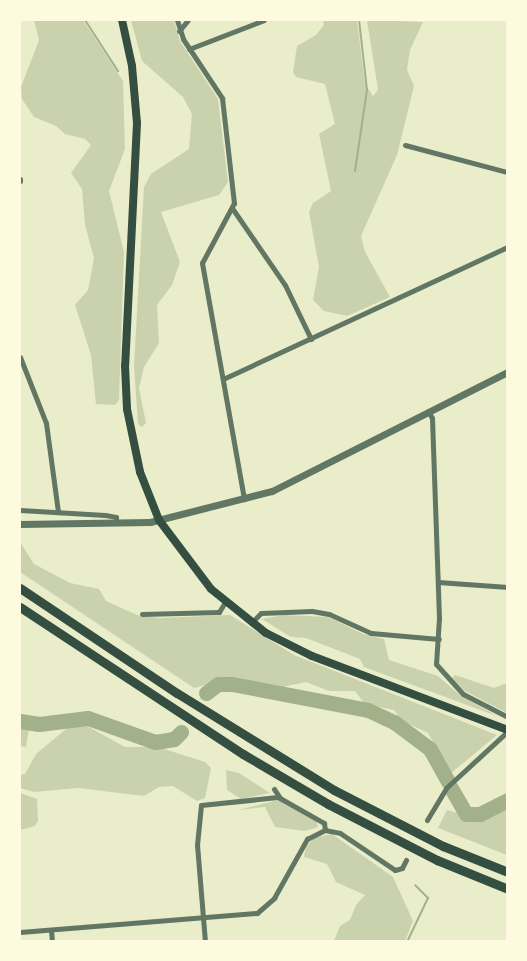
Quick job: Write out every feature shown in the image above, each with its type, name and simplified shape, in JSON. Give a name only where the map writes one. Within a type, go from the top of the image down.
[{"type":"highway","points":[[20,588],[186,699],[334,790],[434,841],[507,872]]},
{"type":"highway","points":[[20,607],[234,748],[327,804],[437,860],[507,889]]},
{"type":"main road","points":[[122,20],[132,66],[137,123],[125,366],[126,409],[140,472],[159,520],[189,563],[225,602],[251,623],[312,656],[507,731]]},
{"type":"street","points":[[177,20],[179,31],[189,49],[222,98],[232,208],[285,285],[311,339]]},
{"type":"street","points":[[179,31],[188,20]]},
{"type":"street","points":[[189,49],[264,20]]},
{"type":"street","points":[[405,145],[507,172]]},
{"type":"street","points":[[232,208],[202,263],[244,499]]},
{"type":"street","points":[[223,379],[507,246]]},
{"type":"street","points":[[20,357],[46,423],[58,513]]},
{"type":"street","points":[[20,524],[159,520],[280,489],[507,372]]},
{"type":"street","points":[[20,381],[28,378]]},
{"type":"street","points":[[428,411],[432,418],[438,582],[439,639],[436,664],[441,673],[470,698],[507,717]]},
{"type":"street","points":[[20,510],[105,515],[116,517],[116,523]]},
{"type":"street","points":[[438,582],[507,587]]},
{"type":"street","points":[[142,614],[219,612],[225,602]]},
{"type":"street","points":[[251,623],[261,613],[312,611],[329,614],[371,633],[439,639]]},
{"type":"street","points":[[427,820],[446,788],[507,731]]},
{"type":"street","points":[[274,789],[280,798],[324,823],[325,830]]},
{"type":"street","points":[[205,942],[197,845],[201,805],[280,798]]},
{"type":"street","points":[[20,932],[203,916],[250,915],[264,910],[307,839],[325,830],[340,832],[395,870],[402,868],[406,860]]},
{"type":"street","points":[[51,930],[52,942]]},
{"type":"green space","points":[[34,20],[83,20],[123,81],[125,149],[109,191],[124,252],[119,400],[115,405],[96,404],[91,355],[75,305],[88,290],[94,258],[85,225],[82,189],[71,173],[91,145],[85,139],[65,134],[56,126],[34,117],[22,99],[21,87],[39,40]]},
{"type":"green space","points":[[131,20],[174,20],[180,41],[218,99],[228,182],[219,195],[161,212],[180,262],[172,285],[157,305],[159,343],[144,367],[139,388],[146,423],[142,427],[138,424],[134,366],[144,187],[151,174],[189,149],[192,114],[183,97],[142,61]]},
{"type":"green space","points":[[323,20],[357,20],[365,84],[373,96],[378,90],[367,20],[423,22],[410,50],[407,70],[414,86],[397,155],[361,236],[365,252],[390,297],[347,316],[324,311],[313,300],[319,267],[309,212],[313,203],[331,191],[319,134],[335,124],[325,84],[296,77],[293,72],[297,46],[316,35],[324,25]]},
{"type":"green space","points":[[20,542],[34,564],[70,583],[99,589],[106,601],[137,615],[160,618],[230,615],[294,655],[497,735],[450,774],[428,733],[401,720],[394,710],[365,704],[355,691],[329,691],[306,682],[273,689],[225,680],[194,688],[20,572]]},
{"type":"green space","points":[[284,615],[328,617],[363,634],[384,639],[389,660],[438,676],[461,696],[497,716],[364,667],[360,659],[306,638],[291,637],[262,619]]},
{"type":"green space","points":[[455,675],[494,688],[507,683],[507,713],[465,691],[452,679]]},
{"type":"green space","points":[[20,724],[29,729],[26,747],[20,746]]},
{"type":"green space","points":[[72,724],[85,725],[125,747],[158,747],[205,762],[211,768],[205,798],[197,801],[173,786],[159,787],[144,796],[78,788],[34,792],[20,788],[20,775],[25,774],[36,754]]},
{"type":"green space","points":[[226,770],[239,773],[270,793],[241,799],[227,790]]},
{"type":"green space","points":[[20,793],[37,799],[38,821],[35,826],[20,830]]},
{"type":"green space","points":[[278,800],[317,822],[318,827],[305,831],[275,827],[265,807],[238,810]]},
{"type":"green space","points":[[507,807],[507,855],[438,828],[447,810],[478,819]]},
{"type":"green space","points":[[332,834],[393,877],[413,921],[405,941],[334,941],[340,926],[350,920],[356,905],[365,895],[336,882],[327,864],[304,857],[306,847],[314,838]]},
{"type":"waterway","points":[[85,20],[118,71]]},
{"type":"waterway","points":[[355,171],[367,90],[359,20]]},
{"type":"waterway","points":[[206,693],[218,684],[232,684],[368,710],[394,722],[430,749],[448,781]]},
{"type":"waterway","points":[[20,721],[39,724],[88,718],[155,742],[174,739],[181,732]]},
{"type":"waterway","points":[[451,788],[466,814],[480,814],[508,800]]},
{"type":"waterway","points":[[407,942],[428,898],[415,885]]}]
